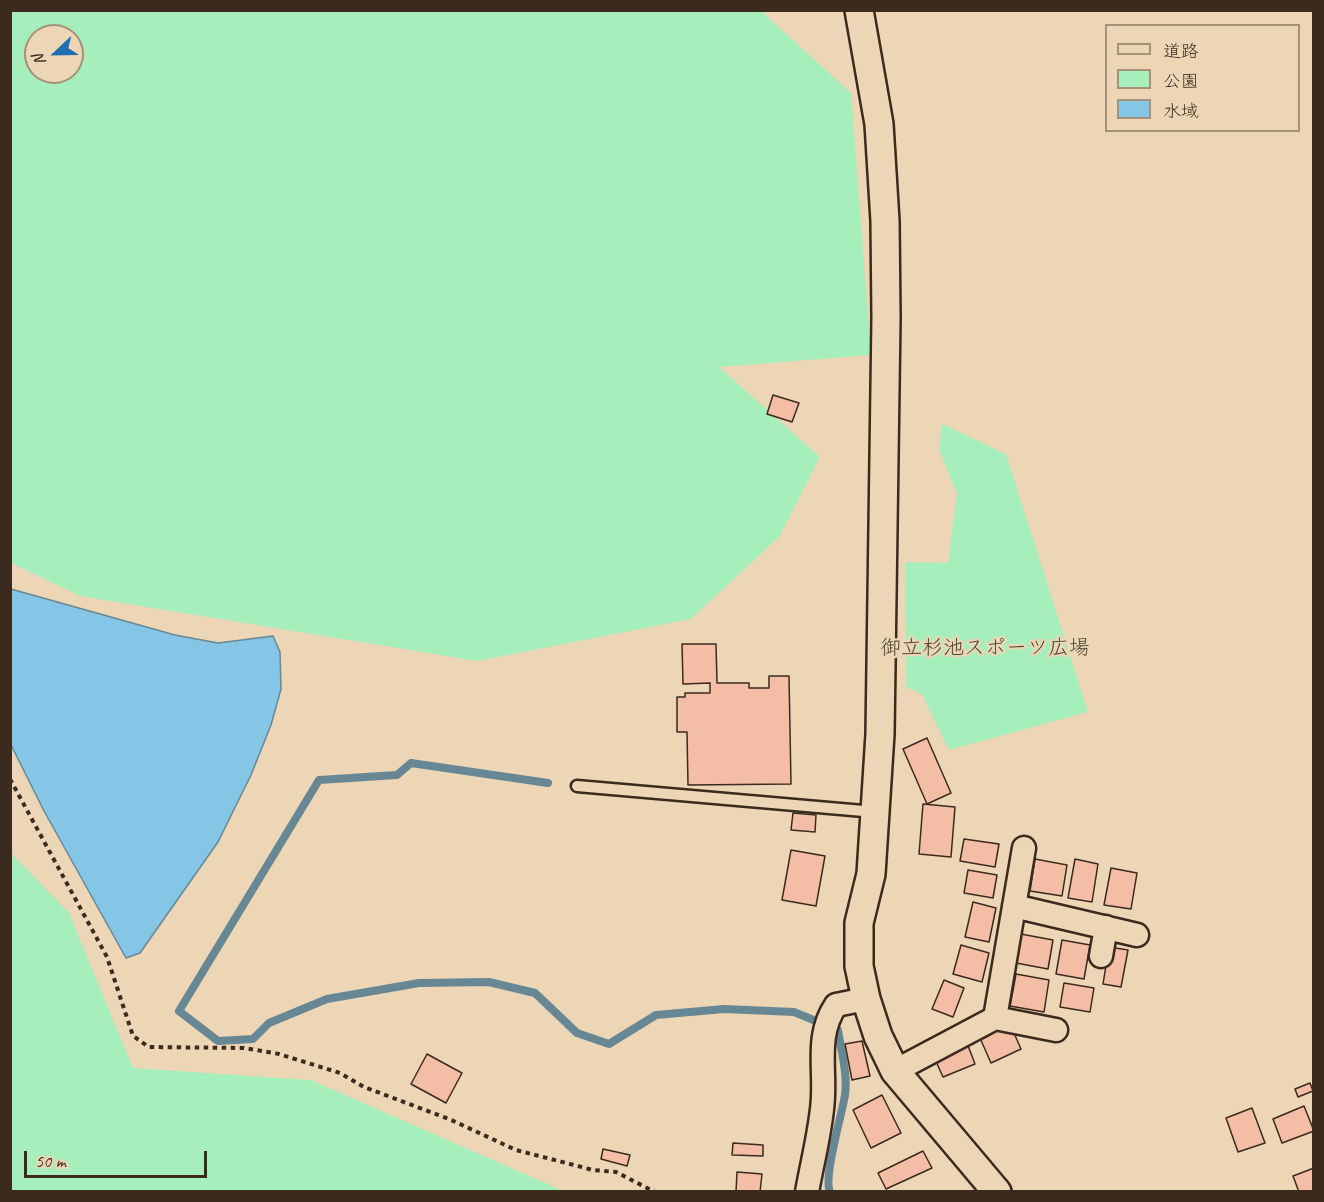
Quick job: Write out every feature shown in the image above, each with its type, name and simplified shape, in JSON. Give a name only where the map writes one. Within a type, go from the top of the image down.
[{"type":"street","points":[[859,10],[879,124],[885,220],[886,318],[880,734],[871,874],[859,923],[859,966],[866,999],[878,1036],[895,1071],[997,1191]]},
{"type":"street","points":[[995,1018],[1023,848]]},
{"type":"street","points":[[1014,906],[1137,935]]},
{"type":"street","points":[[1101,956],[1106,927]]},
{"type":"street","points":[[807,1191],[823,1107],[825,1025],[836,1005],[866,999]]},
{"type":"street","points":[[895,1071],[995,1018],[1056,1030]]},
{"type":"lane","points":[[577,786],[876,812]]},
{"type":"path","points":[[10,779],[107,957],[133,1036],[149,1047],[244,1048],[279,1054],[340,1074],[364,1087],[449,1119],[516,1150],[593,1170],[616,1172],[655,1191]]},
{"type":"green space","points":[[11,11],[761,11],[851,93],[871,355],[719,367],[820,457],[779,537],[691,619],[477,661],[80,596],[11,563]]},
{"type":"green space","name":"御立杉池スポーツ広場","points":[[942,424],[1006,454],[1088,712],[949,750],[922,694],[906,687],[905,562],[948,563],[957,494],[939,449]]},
{"type":"green space","points":[[10,852],[69,913],[133,1068],[311,1080],[560,1191],[11,1191]]},
{"type":"water","points":[[11,589],[175,635],[218,643],[273,636],[280,652],[281,689],[271,725],[251,775],[218,842],[140,953],[126,958],[44,811],[11,745]]},
{"type":"building","points":[[773,395],[799,403],[792,422],[767,414]]},
{"type":"building","points":[[682,644],[716,644],[717,683],[749,683],[749,688],[769,688],[769,676],[789,676],[791,784],[688,785],[687,732],[677,732],[677,697],[685,697],[685,693],[710,693],[710,683],[683,684]]},
{"type":"building","points":[[927,738],[951,793],[927,804],[903,749]]},
{"type":"building","points":[[923,804],[955,807],[951,857],[919,854]]},
{"type":"building","points":[[793,813],[816,815],[815,832],[791,830]]},
{"type":"building","points":[[964,839],[999,844],[995,867],[960,861]]},
{"type":"building","points":[[791,850],[825,856],[816,906],[782,900]]},
{"type":"building","points":[[1035,859],[1067,865],[1062,896],[1030,891]]},
{"type":"building","points":[[1075,859],[1098,864],[1092,902],[1068,898]]},
{"type":"building","points":[[1111,868],[1137,873],[1131,909],[1104,905]]},
{"type":"building","points":[[968,870],[997,875],[993,898],[964,893]]},
{"type":"building","points":[[973,902],[996,908],[989,942],[965,937]]},
{"type":"building","points":[[1021,934],[1053,940],[1048,969],[1016,963]]},
{"type":"building","points":[[1062,940],[1090,945],[1084,979],[1056,974]]},
{"type":"building","points":[[961,945],[989,953],[982,982],[953,974]]},
{"type":"building","points":[[1109,947],[1128,950],[1121,987],[1103,984]]},
{"type":"building","points":[[1016,974],[1049,980],[1044,1012],[1010,1006]]},
{"type":"building","points":[[944,980],[964,988],[953,1017],[932,1009]]},
{"type":"building","points":[[1064,983],[1094,988],[1090,1012],[1060,1007]]},
{"type":"building","points":[[1010,1024],[1021,1049],[991,1063],[980,1038]]},
{"type":"building","points":[[862,1041],[870,1076],[852,1080],[845,1044]]},
{"type":"building","points":[[967,1043],[975,1064],[943,1077],[934,1057]]},
{"type":"building","points":[[427,1054],[462,1073],[446,1103],[411,1084]]},
{"type":"building","points":[[1310,1083],[1313,1091],[1298,1097],[1295,1089]]},
{"type":"building","points":[[882,1095],[901,1133],[871,1148],[853,1110]]},
{"type":"building","points":[[1304,1106],[1314,1131],[1282,1143],[1273,1119]]},
{"type":"building","points":[[1252,1108],[1265,1143],[1238,1152],[1226,1118]]},
{"type":"building","points":[[733,1143],[763,1145],[763,1156],[732,1155]]},
{"type":"building","points":[[603,1149],[630,1155],[627,1166],[601,1159]]},
{"type":"building","points":[[923,1151],[932,1168],[886,1189],[878,1173]]},
{"type":"building","points":[[1314,1168],[1314,1192],[1299,1192],[1293,1176]]},
{"type":"building","points":[[737,1172],[762,1174],[760,1192],[736,1192]]},
{"type":"waterway","points":[[548,783],[411,763],[397,775],[319,780],[179,1011],[218,1041],[253,1039],[269,1023],[327,999],[419,983],[489,982],[535,993],[577,1033],[609,1044],[656,1015],[724,1009],[794,1012],[838,1030],[846,1087],[831,1160],[830,1192]]}]
